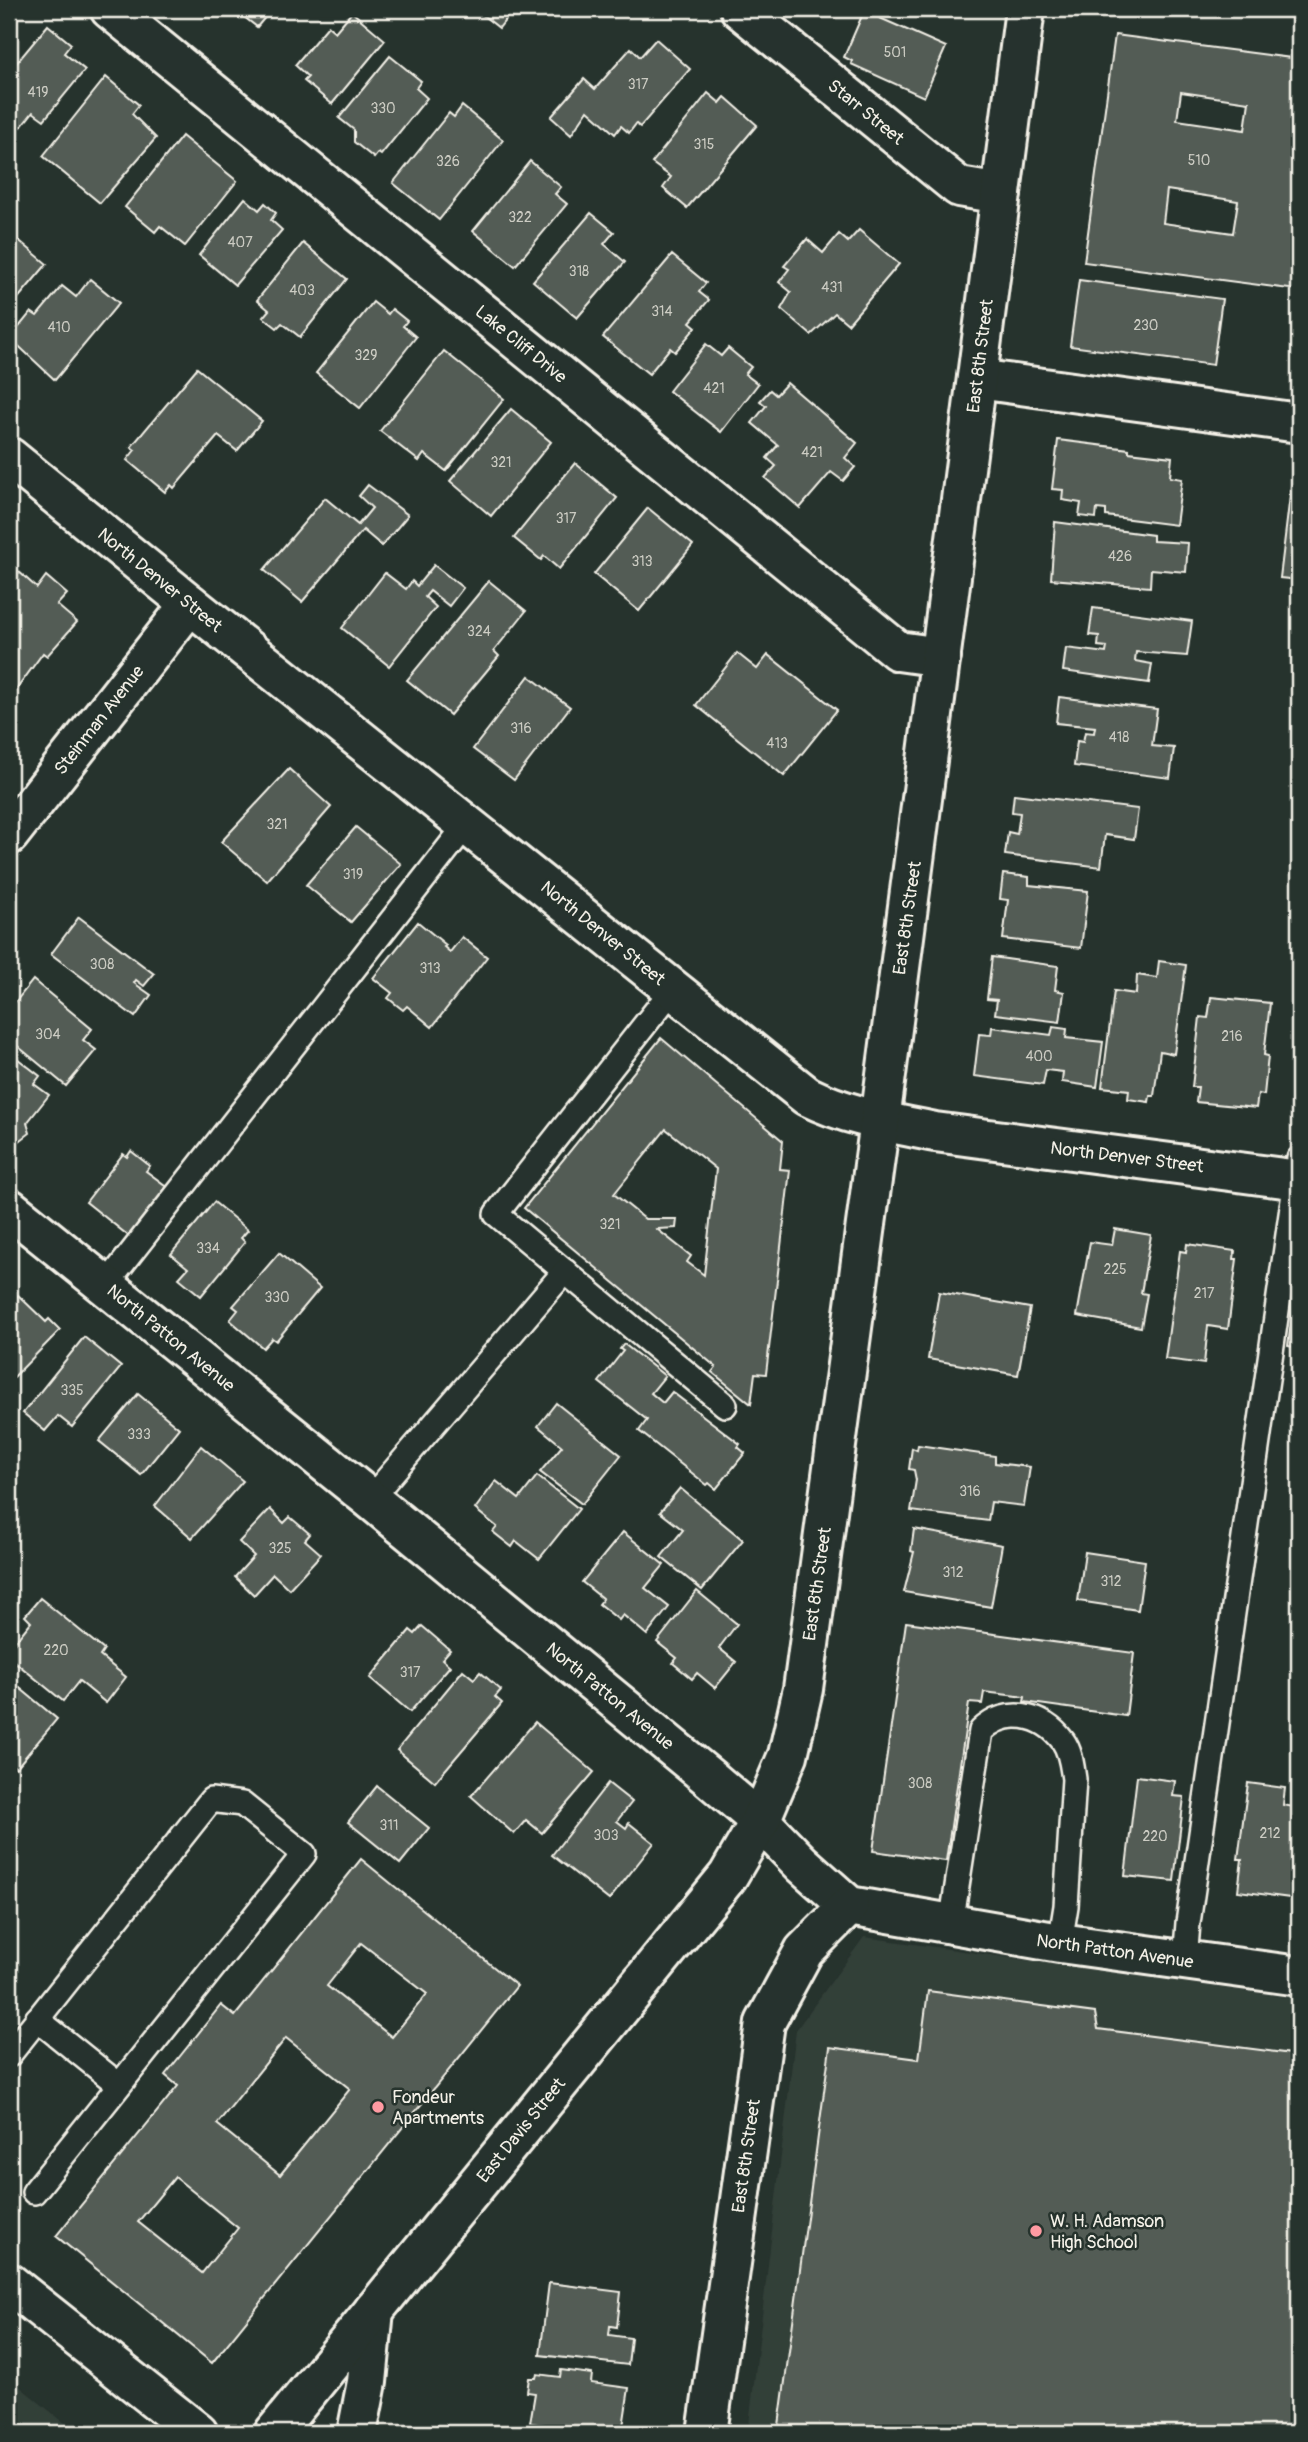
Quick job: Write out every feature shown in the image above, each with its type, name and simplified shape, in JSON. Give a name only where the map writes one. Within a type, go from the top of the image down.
[{"type":"street","name":"Lake Cliff Drive","points":[[110,9],[898,651],[942,656]]},
{"type":"street","name":"Starr Street","points":[[740,9],[958,187],[1001,194]]},
{"type":"street","name":"East 8th Street","points":[[760,1821],[788,1755],[803,1689],[1026,9]]},
{"type":"street","points":[[977,379],[1299,424]]},
{"type":"street","name":"North Denver Street","points":[[9,457],[807,1097],[828,1107],[935,1132],[1298,1173]]},
{"type":"street","name":"Steinman Avenue","points":[[9,835],[190,604]]},
{"type":"street","name":"North Patton Avenue","points":[[9,1208],[370,1499],[760,1821],[849,1906],[1060,1943],[1299,1976]]},
{"type":"street","name":"East Davis Street","points":[[274,2433],[727,1876],[760,1821]]},
{"type":"street","name":"East 8th Street","points":[[707,2433],[765,2023],[804,1951],[849,1906]]},
{"type":"street","points":[[9,2283],[198,2433]]},
{"type":"street","points":[[357,2433],[367,2382],[374,2310]]},
{"type":"lane","points":[[106,1285],[467,824]]},
{"type":"lane","points":[[673,989],[496,1214],[725,1405]]},
{"type":"lane","points":[[1185,1961],[1192,1895],[1298,1173]]},
{"type":"lane","points":[[370,1499],[565,1271]]},
{"type":"lane","points":[[951,1925],[981,1731],[990,1722],[1006,1715],[1026,1717],[1049,1727],[1065,1743],[1074,1779],[1066,1906],[1060,1943]]},
{"type":"lane","points":[[9,2055],[211,1800],[242,1804],[304,1854],[34,2192]]},
{"type":"lane","points":[[37,2019],[119,2085]]},
{"type":"shaded area","name":"W. H. Adamson High School","points":[[864,1937],[1299,1999],[1299,2433],[748,2433],[796,2030]]},
{"type":"shaded area","points":[[9,2378],[77,2433],[9,2433]]},
{"type":"building","points":[[234,9],[272,9],[257,27]]},
{"type":"building","points":[[475,9],[514,9],[499,28]]},
{"type":"building","points":[[864,11],[946,47],[924,97],[851,64],[852,61],[844,57]]},
{"type":"building","points":[[352,12],[385,40],[332,104],[304,81],[308,77],[295,65],[328,26],[335,32]]},
{"type":"building","points":[[48,25],[71,44],[64,53],[85,70],[44,120],[33,112],[21,127],[10,117],[9,120],[9,72]]},
{"type":"building","points":[[1115,35],[1299,59],[1297,290],[1084,262]],"holes":[[[1181,92],[1249,102],[1245,130],[1177,120]],[[1167,190],[1238,201],[1233,233],[1163,223]]]},
{"type":"building","points":[[656,39],[690,69],[640,127],[636,124],[629,133],[621,126],[615,134],[588,110],[571,135],[551,117],[584,79],[595,89],[631,48],[640,57]]},
{"type":"building","points":[[390,56],[421,81],[416,88],[427,98],[381,155],[378,153],[374,158],[354,142],[354,130],[339,118]]},
{"type":"building","points":[[106,77],[139,105],[132,114],[156,138],[100,203],[43,156]]},
{"type":"building","points":[[708,93],[720,103],[725,97],[757,125],[687,208],[663,188],[671,177],[652,163]]},
{"type":"building","points":[[462,106],[503,140],[439,220],[393,183],[449,113],[454,117]]},
{"type":"building","points":[[182,136],[237,181],[185,246],[160,226],[155,232],[125,207]]},
{"type":"building","points":[[530,161],[561,187],[555,194],[567,204],[515,266],[473,231]]},
{"type":"building","points":[[245,198],[259,210],[265,203],[276,213],[271,220],[282,230],[235,285],[199,255]]},
{"type":"building","points":[[591,213],[614,232],[604,244],[625,262],[577,318],[533,281]]},
{"type":"building","points":[[859,230],[899,264],[848,324],[835,313],[811,335],[781,309],[791,292],[779,282],[789,269],[784,266],[807,239],[823,253],[839,234],[848,242]]},
{"type":"building","points":[[9,232],[47,264],[9,309]]},
{"type":"building","points":[[303,243],[347,279],[300,337],[282,323],[277,328],[263,317],[269,310],[257,300]]},
{"type":"building","points":[[672,255],[706,283],[699,292],[709,300],[690,322],[696,327],[675,352],[670,348],[649,374],[603,337]]},
{"type":"building","points":[[90,279],[119,303],[55,380],[10,338],[31,312],[37,316],[62,286],[76,297]]},
{"type":"building","points":[[1079,280],[1222,299],[1213,365],[1070,346]]},
{"type":"building","points":[[373,302],[388,314],[392,309],[407,321],[403,326],[416,337],[360,408],[316,373]]},
{"type":"building","points":[[706,344],[721,356],[728,348],[751,367],[745,374],[758,384],[721,432],[669,391]]},
{"type":"building","points":[[444,351],[504,399],[446,471],[424,454],[419,461],[380,431]]},
{"type":"building","points":[[197,368],[262,421],[237,451],[218,436],[174,488],[171,485],[165,492],[127,460],[135,450],[131,447]]},
{"type":"building","points":[[787,383],[857,443],[845,458],[855,467],[843,481],[831,472],[800,508],[765,478],[776,466],[767,458],[778,445],[752,423],[766,406],[760,401],[770,390],[776,395]]},
{"type":"building","points":[[511,409],[551,442],[491,516],[450,481]]},
{"type":"building","points":[[1058,440],[1172,457],[1170,477],[1182,479],[1176,525],[1106,516],[1106,510],[1097,509],[1096,518],[1079,516],[1081,503],[1062,500],[1063,490],[1052,489]]},
{"type":"building","points":[[575,463],[617,498],[559,569],[544,556],[541,560],[514,538]]},
{"type":"building","points":[[1296,477],[1299,477],[1299,580],[1280,578],[1291,487],[1295,487]]},
{"type":"building","points":[[368,485],[408,515],[382,546],[363,530],[302,602],[264,570],[325,498],[358,525],[372,508],[359,496]]},
{"type":"building","points":[[648,508],[693,545],[639,611],[594,574]]},
{"type":"building","points":[[1055,522],[1153,535],[1153,541],[1188,543],[1186,572],[1151,569],[1150,587],[1051,579]]},
{"type":"building","points":[[434,565],[463,588],[449,606],[430,591],[425,597],[436,607],[389,666],[342,628],[385,573],[406,589],[412,581],[417,586]]},
{"type":"building","points":[[17,570],[37,588],[46,576],[67,594],[57,605],[77,622],[47,656],[43,653],[16,690],[9,684],[9,581]]},
{"type":"building","points":[[489,581],[526,611],[494,651],[499,656],[450,715],[407,680]]},
{"type":"building","points":[[1093,608],[1192,621],[1187,656],[1136,652],[1135,661],[1152,664],[1149,683],[1063,671],[1066,648],[1106,653],[1107,647],[1098,646],[1099,636],[1089,635]]},
{"type":"building","points":[[737,653],[757,669],[768,655],[837,710],[784,776],[696,705]]},
{"type":"building","points":[[529,676],[570,707],[514,780],[473,749]]},
{"type":"building","points":[[1059,697],[1157,709],[1152,746],[1174,748],[1170,778],[1074,766],[1077,741],[1083,742],[1085,732],[1094,733],[1095,727],[1056,723]]},
{"type":"building","points":[[289,769],[331,807],[267,881],[221,842]]},
{"type":"building","points":[[1014,794],[1138,809],[1134,839],[1105,835],[1101,867],[1005,855],[1008,832],[1017,834],[1020,813],[1012,812]]},
{"type":"building","points":[[356,827],[401,864],[351,922],[306,885]]},
{"type":"building","points":[[1003,874],[1029,877],[1029,885],[1088,891],[1081,948],[1003,939],[1008,900],[1000,899]]},
{"type":"building","points":[[79,917],[154,974],[144,986],[136,980],[134,983],[151,995],[135,1017],[51,954]]},
{"type":"building","points":[[418,922],[446,945],[444,947],[450,952],[462,937],[487,957],[432,1027],[407,1006],[403,1010],[388,998],[392,993],[373,978]]},
{"type":"building","points":[[992,957],[1058,966],[1055,990],[1064,992],[1060,1022],[995,1014],[997,1000],[987,999]]},
{"type":"building","points":[[1159,961],[1186,965],[1174,1054],[1160,1051],[1154,1096],[1150,1096],[1149,1102],[1128,1099],[1129,1090],[1102,1087],[1114,991],[1136,994],[1137,975],[1157,978]]},
{"type":"building","points":[[33,980],[92,1029],[83,1040],[96,1050],[66,1086],[9,1039],[9,1010]]},
{"type":"building","points":[[1211,997],[1270,1003],[1264,1055],[1268,1056],[1264,1095],[1258,1094],[1256,1108],[1196,1102],[1198,1087],[1192,1087],[1200,1017],[1208,1018]]},
{"type":"building","points":[[992,1027],[1051,1035],[1053,1027],[1067,1029],[1066,1038],[1103,1042],[1097,1087],[1062,1082],[1063,1072],[1046,1070],[1043,1085],[974,1076],[979,1034],[991,1035]]},
{"type":"building","points":[[661,1038],[783,1141],[780,1169],[790,1170],[766,1374],[755,1373],[751,1404],[712,1372],[716,1367],[524,1208]],"holes":[[[666,1129],[716,1169],[704,1275],[687,1262],[691,1256],[657,1229],[676,1228],[677,1219],[645,1219],[614,1194]]]},
{"type":"building","points":[[9,1052],[40,1076],[34,1084],[49,1095],[27,1123],[30,1133],[13,1146],[9,1143]]},
{"type":"building","points":[[131,1151],[150,1166],[146,1171],[169,1188],[130,1237],[86,1202],[123,1154],[127,1157]]},
{"type":"building","points":[[214,1202],[248,1230],[241,1238],[245,1242],[201,1296],[179,1278],[188,1268],[171,1254]]},
{"type":"building","points":[[1115,1229],[1151,1235],[1141,1293],[1147,1294],[1141,1327],[1077,1316],[1090,1242],[1112,1245]]},
{"type":"building","points":[[1187,1244],[1235,1251],[1234,1259],[1237,1259],[1228,1329],[1208,1326],[1204,1364],[1165,1359],[1180,1251],[1186,1252]]},
{"type":"building","points":[[279,1253],[320,1288],[276,1341],[272,1338],[263,1348],[230,1320],[238,1310],[233,1306]]},
{"type":"building","points":[[1299,1264],[1299,1348],[1288,1346]]},
{"type":"building","points":[[939,1292],[1030,1308],[1018,1375],[928,1359]]},
{"type":"building","points":[[18,1295],[46,1322],[49,1319],[60,1330],[9,1382],[9,1305]]},
{"type":"building","points":[[84,1337],[121,1367],[72,1427],[58,1416],[45,1431],[23,1413]]},
{"type":"building","points":[[624,1344],[665,1376],[651,1393],[663,1403],[672,1392],[740,1444],[738,1447],[745,1453],[716,1489],[709,1483],[707,1485],[639,1431],[647,1420],[599,1382],[623,1351],[620,1349]]},
{"type":"building","points":[[138,1394],[179,1428],[141,1475],[99,1441]]},
{"type":"building","points":[[556,1403],[621,1455],[582,1504],[540,1472],[562,1446],[538,1426]]},
{"type":"building","points":[[918,1445],[995,1456],[995,1463],[1030,1467],[1024,1506],[991,1502],[988,1521],[911,1511],[916,1480],[914,1470],[909,1469],[912,1448],[917,1450]]},
{"type":"building","points":[[201,1446],[243,1481],[192,1538],[155,1506]]},
{"type":"building","points":[[537,1476],[579,1509],[539,1559],[516,1541],[512,1547],[493,1532],[497,1527],[475,1509],[496,1481],[519,1499]]},
{"type":"building","points":[[680,1488],[743,1540],[702,1590],[661,1557],[683,1530],[660,1512]]},
{"type":"building","points":[[270,1509],[284,1523],[290,1517],[310,1534],[305,1540],[321,1554],[289,1589],[273,1574],[254,1595],[235,1577],[254,1556],[239,1542]]},
{"type":"building","points":[[914,1529],[1002,1545],[991,1607],[904,1592],[914,1552],[911,1551]]},
{"type":"building","points":[[623,1532],[664,1565],[645,1588],[669,1607],[647,1635],[623,1615],[619,1620],[599,1604],[603,1599],[582,1582]]},
{"type":"building","points":[[1085,1552],[1145,1561],[1138,1610],[1078,1601]]},
{"type":"building","points":[[697,1591],[737,1624],[719,1648],[736,1662],[715,1688],[697,1673],[692,1679],[673,1663],[677,1658],[657,1642]]},
{"type":"building","points":[[40,1598],[104,1650],[100,1656],[126,1677],[106,1703],[79,1681],[63,1701],[9,1657],[9,1649],[31,1622],[25,1616]]},
{"type":"building","points":[[906,1622],[1134,1653],[1126,1716],[1024,1702],[1025,1697],[984,1692],[982,1704],[969,1703],[946,1861],[873,1851]]},
{"type":"building","points":[[422,1626],[450,1650],[442,1659],[450,1666],[410,1712],[370,1678],[410,1630],[415,1634]]},
{"type":"building","points":[[463,1670],[474,1679],[480,1672],[501,1690],[495,1697],[502,1703],[435,1782],[397,1750]]},
{"type":"building","points":[[9,1679],[57,1719],[16,1768],[9,1762]]},
{"type":"building","points":[[535,1722],[594,1772],[542,1833],[526,1820],[514,1834],[471,1796]]},
{"type":"building","points":[[1137,1776],[1175,1781],[1173,1796],[1184,1797],[1174,1881],[1125,1876]]},
{"type":"building","points":[[608,1783],[632,1802],[617,1821],[626,1828],[629,1823],[654,1843],[609,1900],[552,1855]]},
{"type":"building","points":[[1248,1783],[1285,1788],[1283,1805],[1299,1808],[1298,1899],[1238,1891],[1242,1859],[1238,1859]]},
{"type":"building","points":[[377,1786],[429,1828],[400,1864],[348,1822]]},
{"type":"building","name":"Fondeur Apartments","points":[[361,1859],[517,1986],[212,2363],[56,2236],[178,2086],[165,2075],[221,2005],[235,2016]],"holes":[[[361,1943],[427,1994],[392,2037],[327,1986]],[[286,2038],[350,2089],[280,2175],[217,2124]],[[175,2177],[238,2228],[202,2273],[138,2222]]]},
{"type":"building","name":"W. H. Adamson High School","points":[[928,1991],[1095,2013],[1098,2029],[1299,2055],[1299,2433],[778,2433],[830,2047],[919,2059]]},
{"type":"building","points":[[549,2283],[621,2292],[617,2327],[610,2326],[609,2335],[631,2338],[628,2365],[540,2355]]},
{"type":"building","points":[[561,2370],[592,2374],[591,2383],[629,2388],[622,2433],[586,2429],[585,2433],[553,2433],[553,2426],[530,2423],[535,2393],[527,2392],[529,2378],[536,2378],[537,2374],[560,2377]]},
{"type":"place","name":"Fondeur Apartments","points":[[378,2107]]},
{"type":"place","name":"W. H. Adamson High School","points":[[1036,2231]]}]
